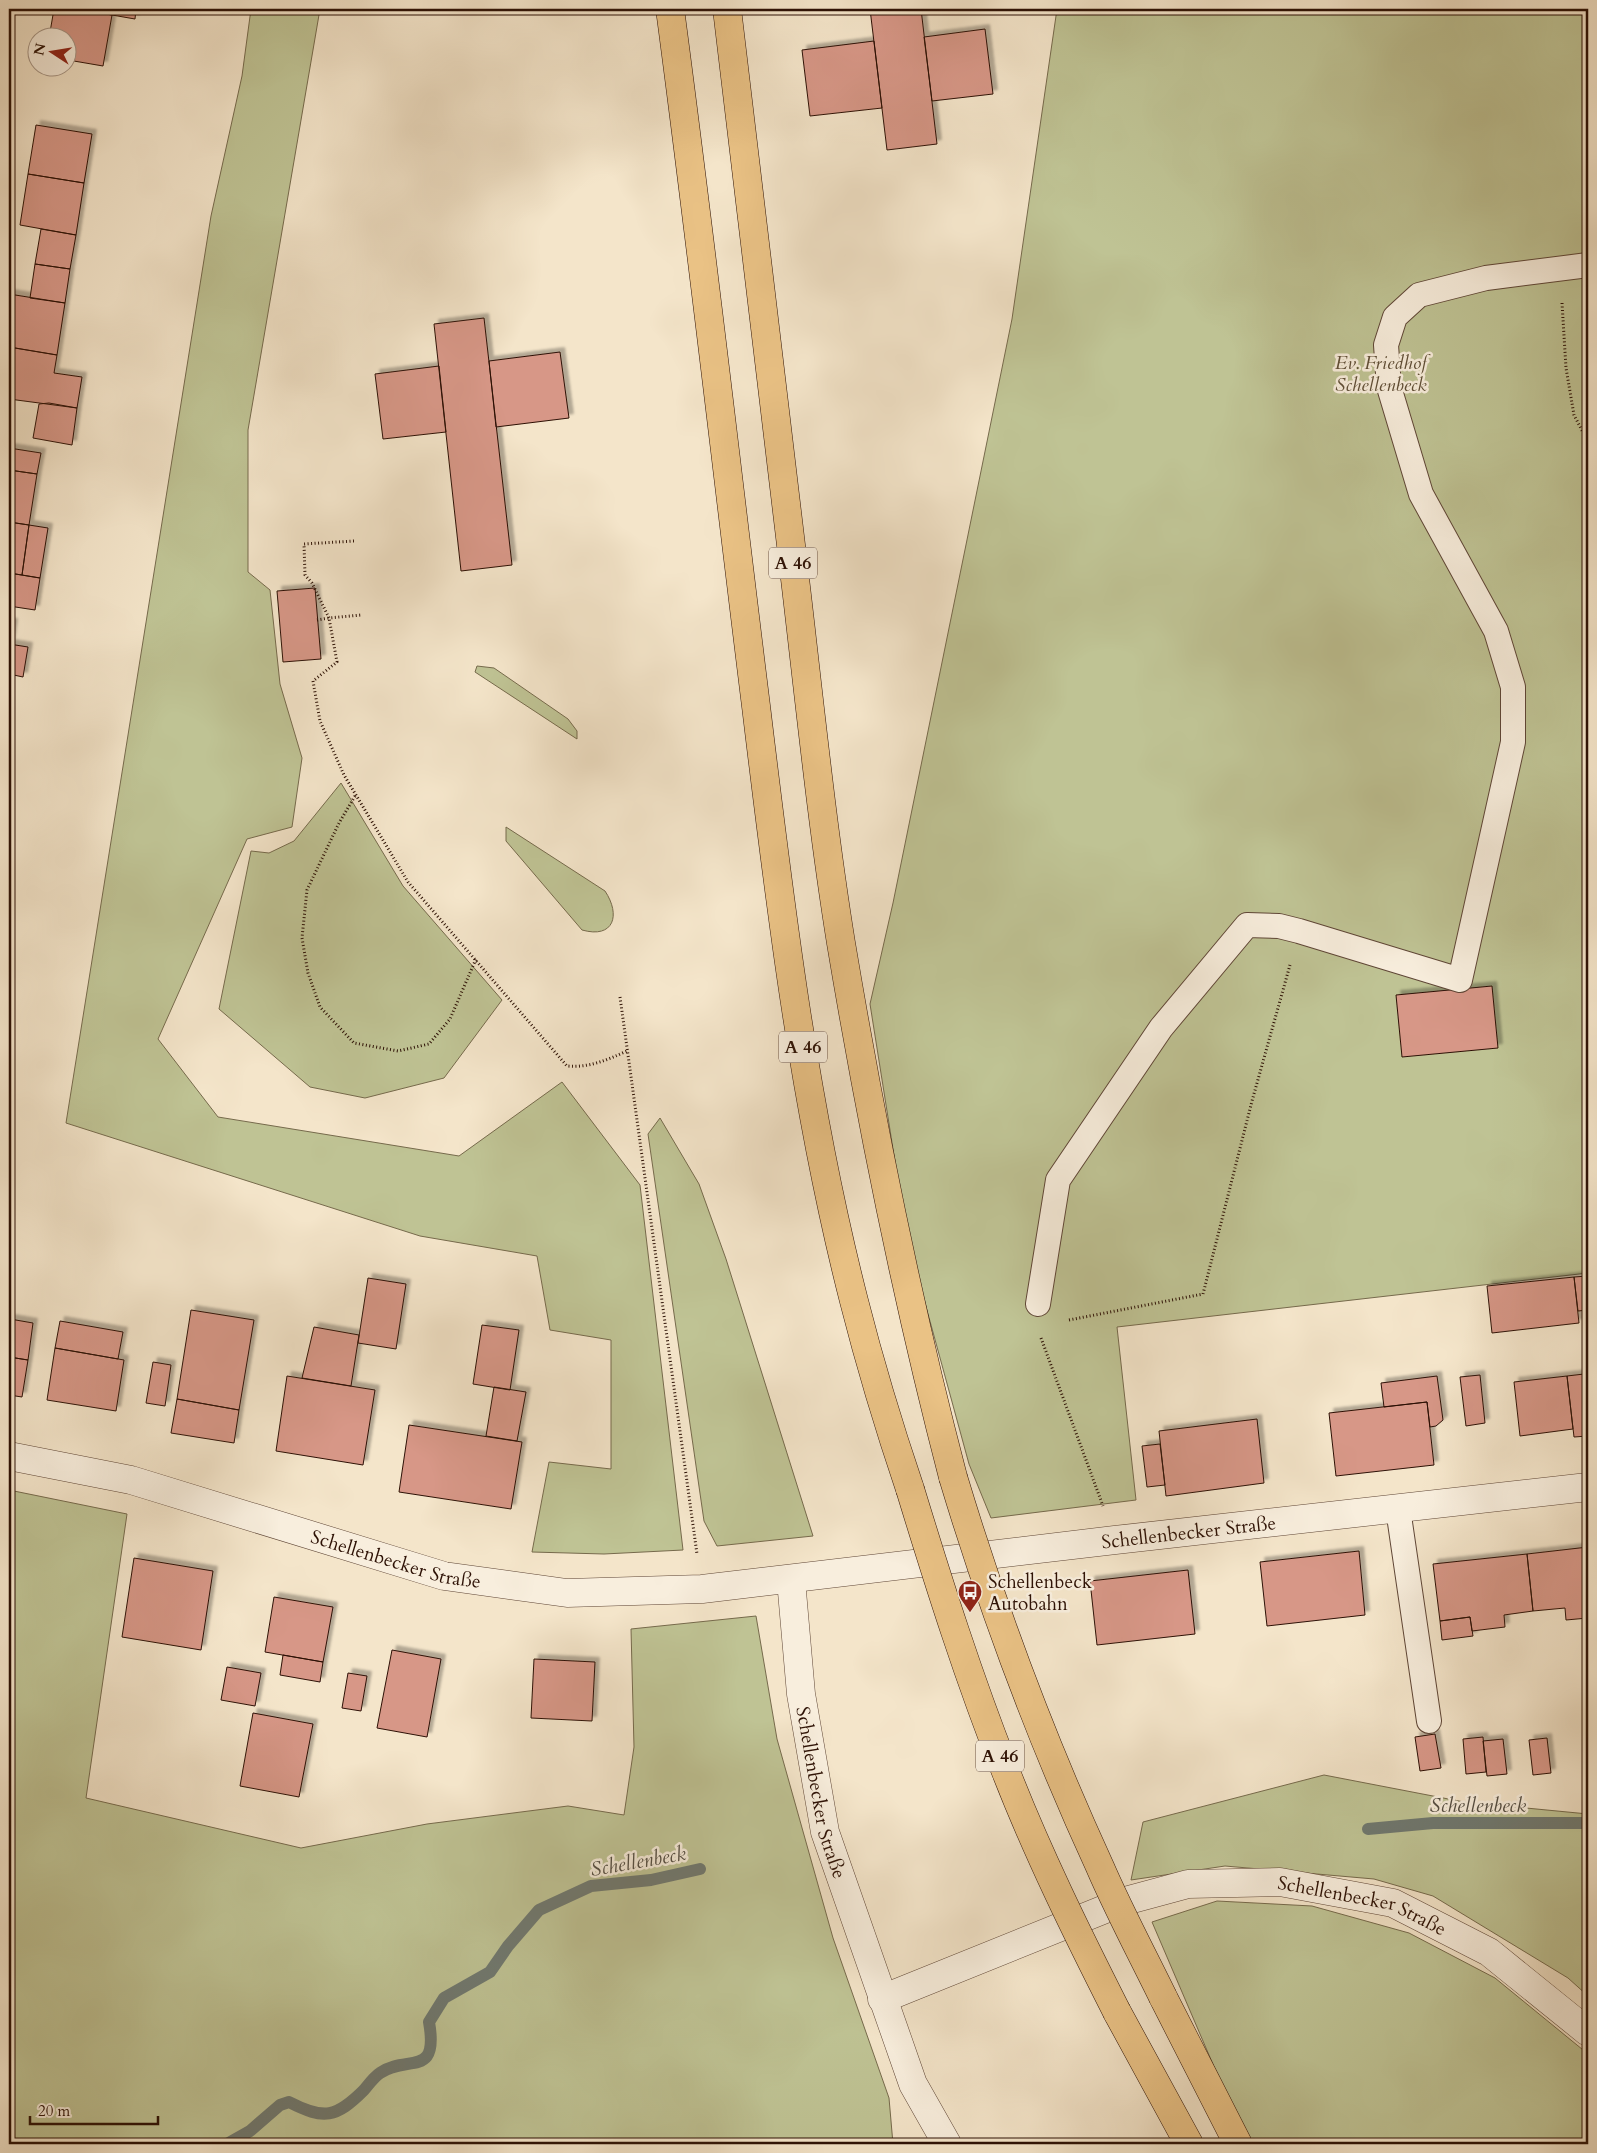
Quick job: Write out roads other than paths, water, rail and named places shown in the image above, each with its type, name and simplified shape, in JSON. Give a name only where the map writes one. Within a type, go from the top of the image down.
[{"type":"highway","name":"A 46","points":[[670,9],[702,247],[773,845],[801,1038],[820,1145],[854,1301],[910,1489],[970,1675],[1006,1772],[1067,1913],[1117,2012],[1189,2144]]},
{"type":"highway","name":"A 46","points":[[727,9],[816,753],[841,939],[872,1115],[928,1379],[953,1476],[982,1573],[1034,1710],[1100,1868],[1238,2144]]},
{"type":"street","name":"Schellenbecker Straße","points":[[9,1456],[131,1480],[444,1576],[567,1592],[702,1589],[791,1580],[1115,1540],[1588,1487]]},
{"type":"street","name":"Schellenbecker Straße","points":[[791,1580],[801,1694],[825,1832],[913,2084],[943,2139]]},
{"type":"street","name":"Schellenbecker Straße","points":[[882,1999],[1125,1901],[1188,1884],[1280,1882],[1393,1903],[1488,1952],[1588,2032]]},
{"type":"lane","points":[[1038,1304],[1058,1180],[1161,1028],[1247,925],[1279,926],[1299,931],[1460,980],[1513,742],[1513,687],[1496,631],[1421,494],[1389,387],[1386,345],[1395,317],[1419,295],[1486,278],[1560,267],[1588,265]]},
{"type":"lane","points":[[1398,1509],[1429,1721]]},
{"type":"waterway","name":"Schellenbeck","points":[[1368,1829],[1433,1823],[1588,1823]]},
{"type":"waterway","name":"Schellenbeck","points":[[227,2144],[250,2131],[280,2105],[289,2102],[312,2112],[329,2113],[337,2111],[354,2099],[380,2073],[390,2068],[418,2062],[425,2058],[429,2051],[431,2040],[429,2022],[444,1998],[490,1972],[508,1946],[539,1910],[591,1886],[651,1880],[700,1869]]},
{"type":"place","name":"Schellenbeck Autobahn","points":[[970,1613]]},
{"type":"park label","name":"Ev. Friedhof Schellenbeck","points":[[1381,373]]}]
